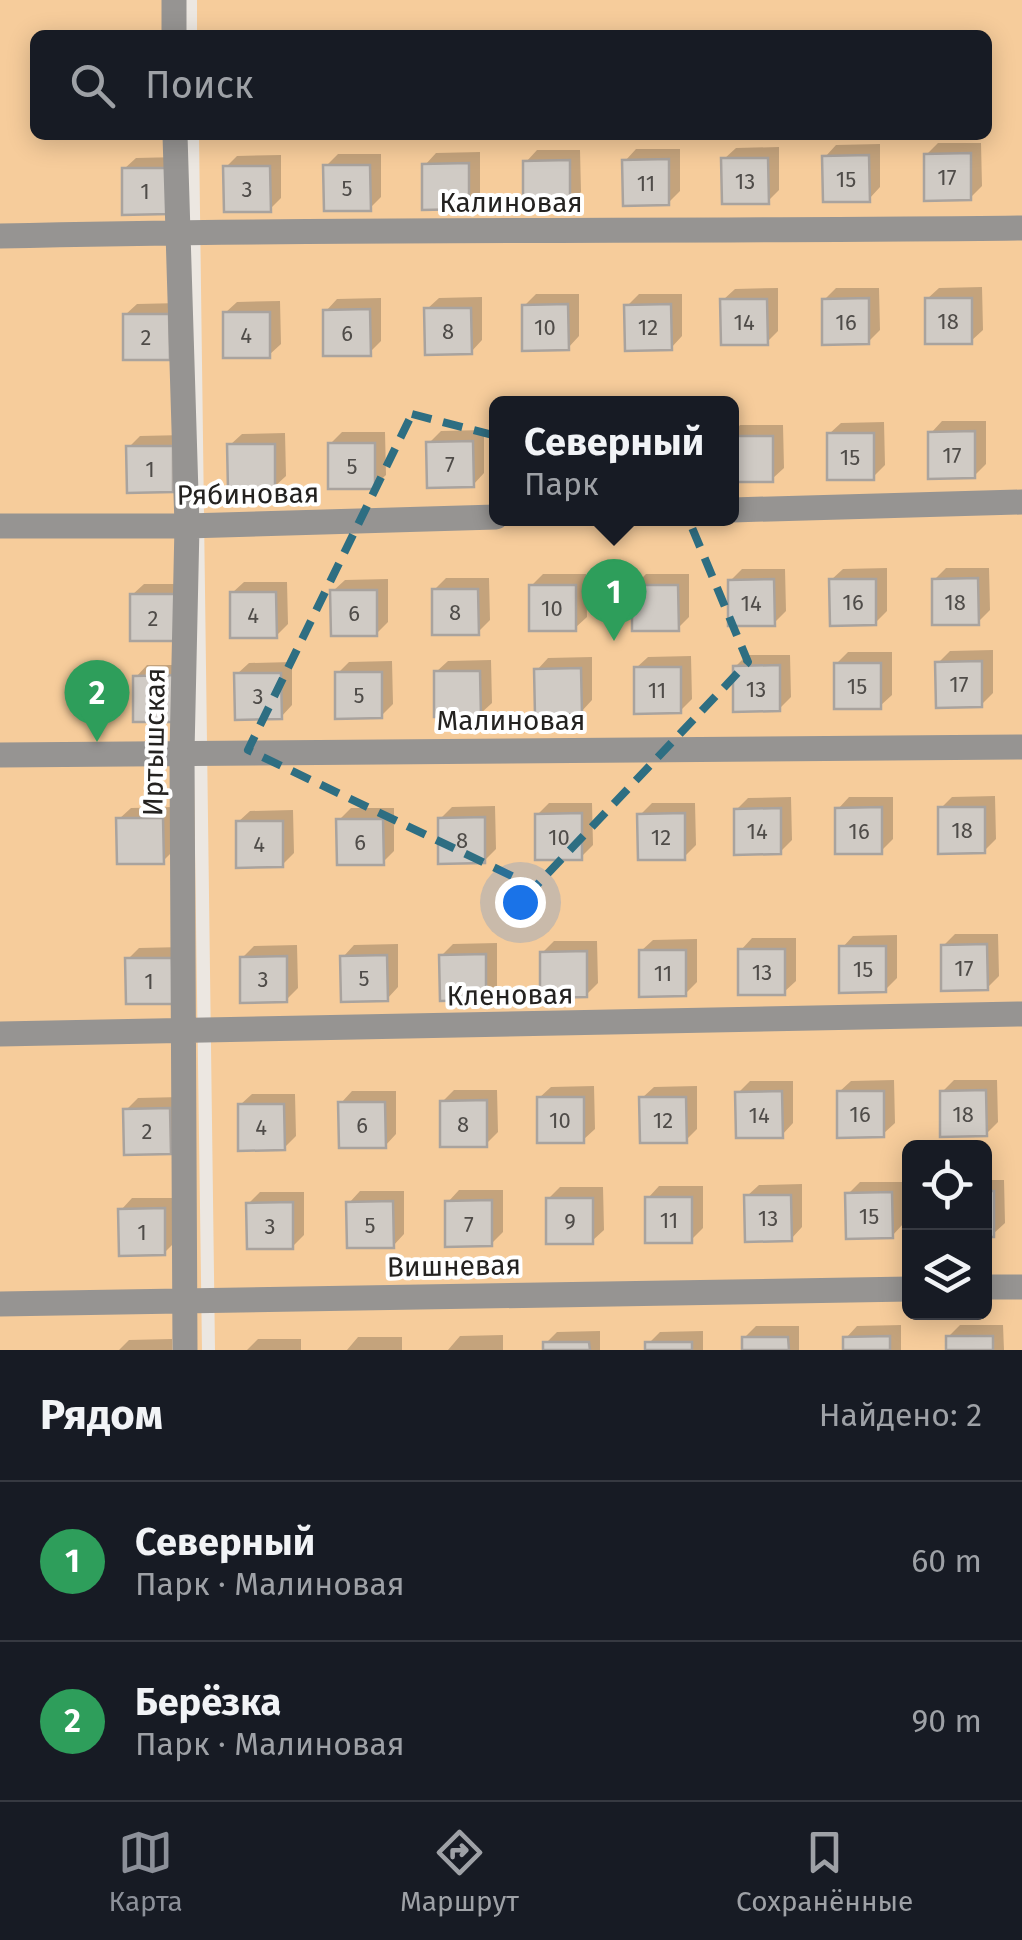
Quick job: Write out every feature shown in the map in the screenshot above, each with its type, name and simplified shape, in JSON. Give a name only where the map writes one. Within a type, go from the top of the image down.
[{"type":"street","points":[[174,0],[174,30]]},
{"type":"street","name":"Иртышская","points":[[175,140],[187,526],[182,752],[185,1350]]},
{"type":"street","name":"Калиновая","points":[[0,236],[1022,228]]},
{"type":"street","points":[[739,510],[1022,502]]},
{"type":"street","name":"Рябиновая","points":[[0,526],[187,526],[489,517]]},
{"type":"street","name":"Малиновая","points":[[0,755],[1022,747]]},
{"type":"street","name":"Кленовая","points":[[0,1034],[1022,1014]]},
{"type":"street","points":[[992,1288],[1022,1287]]},
{"type":"street","name":"Вишневая","points":[[0,1304],[902,1288]]},
{"type":"highlighted area","points":[[412,414],[673,482],[748,662],[535,887],[248,750]]},
{"type":"shaded area","points":[[0,0],[183,0],[183,30],[30,30],[30,140],[185,140],[202,1350],[0,1350]]},
{"type":"shaded area","points":[[197,0],[1022,0],[1022,1350],[215,1350],[199,140],[992,140],[992,30],[197,30]]},
{"type":"building","points":[[971,153],[971,200],[924,201],[924,154]]},
{"type":"building","points":[[869,155],[870,202],[823,202],[822,156]]},
{"type":"building","points":[[721,158],[768,158],[769,204],[722,204]]},
{"type":"building","points":[[669,159],[669,205],[623,206],[622,160]]},
{"type":"building","points":[[570,160],[570,206],[523,207],[523,161]]},
{"type":"building","points":[[469,163],[469,209],[422,210],[422,164]]},
{"type":"building","points":[[323,165],[370,165],[371,211],[324,211]]},
{"type":"building","points":[[223,166],[270,166],[271,212],[224,212]]},
{"type":"building","points":[[122,168],[169,168],[169,214],[122,215]]},
{"type":"building","points":[[869,298],[869,344],[822,345],[822,299]]},
{"type":"building","points":[[925,298],[972,298],[972,344],[925,344]]},
{"type":"building","points":[[720,299],[767,299],[768,345],[721,345]]},
{"type":"building","points":[[568,304],[569,350],[522,351],[522,305]]},
{"type":"building","points":[[671,304],[672,350],[625,351],[624,305]]},
{"type":"building","points":[[424,308],[471,308],[472,354],[425,355]]},
{"type":"building","points":[[370,309],[371,356],[323,356],[323,310]]},
{"type":"building","points":[[223,312],[270,312],[270,358],[223,358]]},
{"type":"building","points":[[123,314],[169,314],[170,360],[123,360]]},
{"type":"building","points":[[975,431],[975,478],[928,479],[928,432]]},
{"type":"building","points":[[827,433],[874,433],[874,480],[827,480]]},
{"type":"building","points":[[739,436],[773,436],[773,482],[739,482]]},
{"type":"building","points":[[473,441],[474,487],[427,488],[426,442]]},
{"type":"building","points":[[328,443],[375,443],[375,489],[328,489]]},
{"type":"building","points":[[227,444],[275,444],[275,490],[228,490]]},
{"type":"building","points":[[126,446],[173,446],[173,492],[127,493]]},
{"type":"building","points":[[978,578],[979,625],[932,625],[932,579]]},
{"type":"building","points":[[774,579],[775,626],[728,626],[728,580]]},
{"type":"building","points":[[829,579],[876,579],[876,625],[830,626]]},
{"type":"building","points":[[529,585],[576,585],[576,631],[529,631]]},
{"type":"building","points":[[632,585],[678,585],[679,631],[632,631]]},
{"type":"building","points":[[432,589],[478,589],[479,635],[432,635]]},
{"type":"building","points":[[330,590],[377,590],[377,636],[331,636]]},
{"type":"building","points":[[230,592],[276,592],[277,638],[230,638]]},
{"type":"building","points":[[130,594],[177,594],[177,641],[130,641]]},
{"type":"building","points":[[982,661],[982,707],[936,708],[935,662]]},
{"type":"building","points":[[834,663],[881,663],[881,709],[834,709]]},
{"type":"building","points":[[780,665],[780,711],[733,712],[733,666]]},
{"type":"building","points":[[634,667],[681,667],[681,713],[634,714]]},
{"type":"building","points":[[581,668],[582,714],[535,715],[534,669]]},
{"type":"building","points":[[434,671],[480,671],[481,717],[434,717]]},
{"type":"building","points":[[335,672],[382,672],[382,718],[335,719]]},
{"type":"building","points":[[234,673],[281,673],[282,719],[235,720]]},
{"type":"building","points":[[180,675],[180,722],[133,722],[133,676]]},
{"type":"building","points":[[882,807],[882,854],[835,854],[835,808]]},
{"type":"building","points":[[938,807],[985,807],[985,853],[938,854]]},
{"type":"building","points":[[781,808],[781,854],[734,855],[734,809]]},
{"type":"building","points":[[582,813],[582,860],[535,860],[535,814]]},
{"type":"building","points":[[685,813],[685,860],[638,860],[637,814]]},
{"type":"building","points":[[485,817],[485,863],[438,864],[438,818]]},
{"type":"building","points":[[116,818],[163,818],[164,864],[117,864]]},
{"type":"building","points":[[336,819],[383,819],[384,865],[337,865]]},
{"type":"building","points":[[236,821],[283,821],[283,867],[236,868]]},
{"type":"building","points":[[987,944],[988,990],[941,991],[941,945]]},
{"type":"building","points":[[839,946],[886,946],[886,992],[839,993]]},
{"type":"building","points":[[738,949],[785,949],[785,995],[738,995]]},
{"type":"building","points":[[639,950],[686,950],[686,996],[639,997]]},
{"type":"building","points":[[587,951],[587,997],[540,998],[540,952]]},
{"type":"building","points":[[486,954],[486,1000],[440,1001],[439,955]]},
{"type":"building","points":[[387,955],[388,1001],[341,1002],[340,956]]},
{"type":"building","points":[[287,956],[287,1002],[240,1003],[240,957]]},
{"type":"building","points":[[125,958],[172,958],[173,1004],[126,1004]]},
{"type":"building","points":[[986,1090],[987,1136],[940,1137],[940,1091]]},
{"type":"building","points":[[782,1091],[783,1138],[736,1138],[735,1092]]},
{"type":"building","points":[[837,1091],[884,1091],[884,1137],[837,1138]]},
{"type":"building","points":[[537,1097],[584,1097],[584,1143],[537,1143]]},
{"type":"building","points":[[639,1097],[686,1097],[687,1143],[640,1143]]},
{"type":"building","points":[[487,1100],[487,1147],[440,1147],[440,1101]]},
{"type":"building","points":[[338,1102],[385,1102],[386,1148],[339,1148]]},
{"type":"building","points":[[238,1104],[284,1104],[285,1150],[238,1151]]},
{"type":"building","points":[[170,1108],[171,1154],[124,1155],[123,1109]]},
{"type":"building","points":[[992,1191],[994,1191],[992,1237]]},
{"type":"building","points":[[892,1192],[893,1238],[846,1239],[845,1193]]},
{"type":"building","points":[[744,1195],[791,1195],[792,1241],[745,1242]]},
{"type":"building","points":[[645,1197],[692,1197],[692,1243],[645,1243]]},
{"type":"building","points":[[546,1198],[593,1198],[593,1244],[546,1244]]},
{"type":"building","points":[[492,1200],[492,1246],[445,1247],[445,1201]]},
{"type":"building","points":[[393,1201],[394,1248],[347,1248],[346,1202]]},
{"type":"building","points":[[293,1202],[293,1249],[247,1249],[246,1203]]},
{"type":"building","points":[[165,1208],[165,1255],[119,1256],[118,1209]]},
{"type":"building","points":[[890,1336],[890,1350],[843,1350],[843,1337]]},
{"type":"building","points":[[946,1336],[993,1336],[993,1350],[946,1350]]},
{"type":"building","points":[[742,1337],[788,1337],[789,1350],[742,1350]]},
{"type":"building","points":[[543,1342],[589,1342],[590,1350],[543,1350]]},
{"type":"building","points":[[645,1342],[692,1342],[692,1350],[645,1350]]},
{"type":"place","name":"Северный","points":[[614,641]]},
{"type":"place","name":"Берёзка","points":[[97,742]]}]
